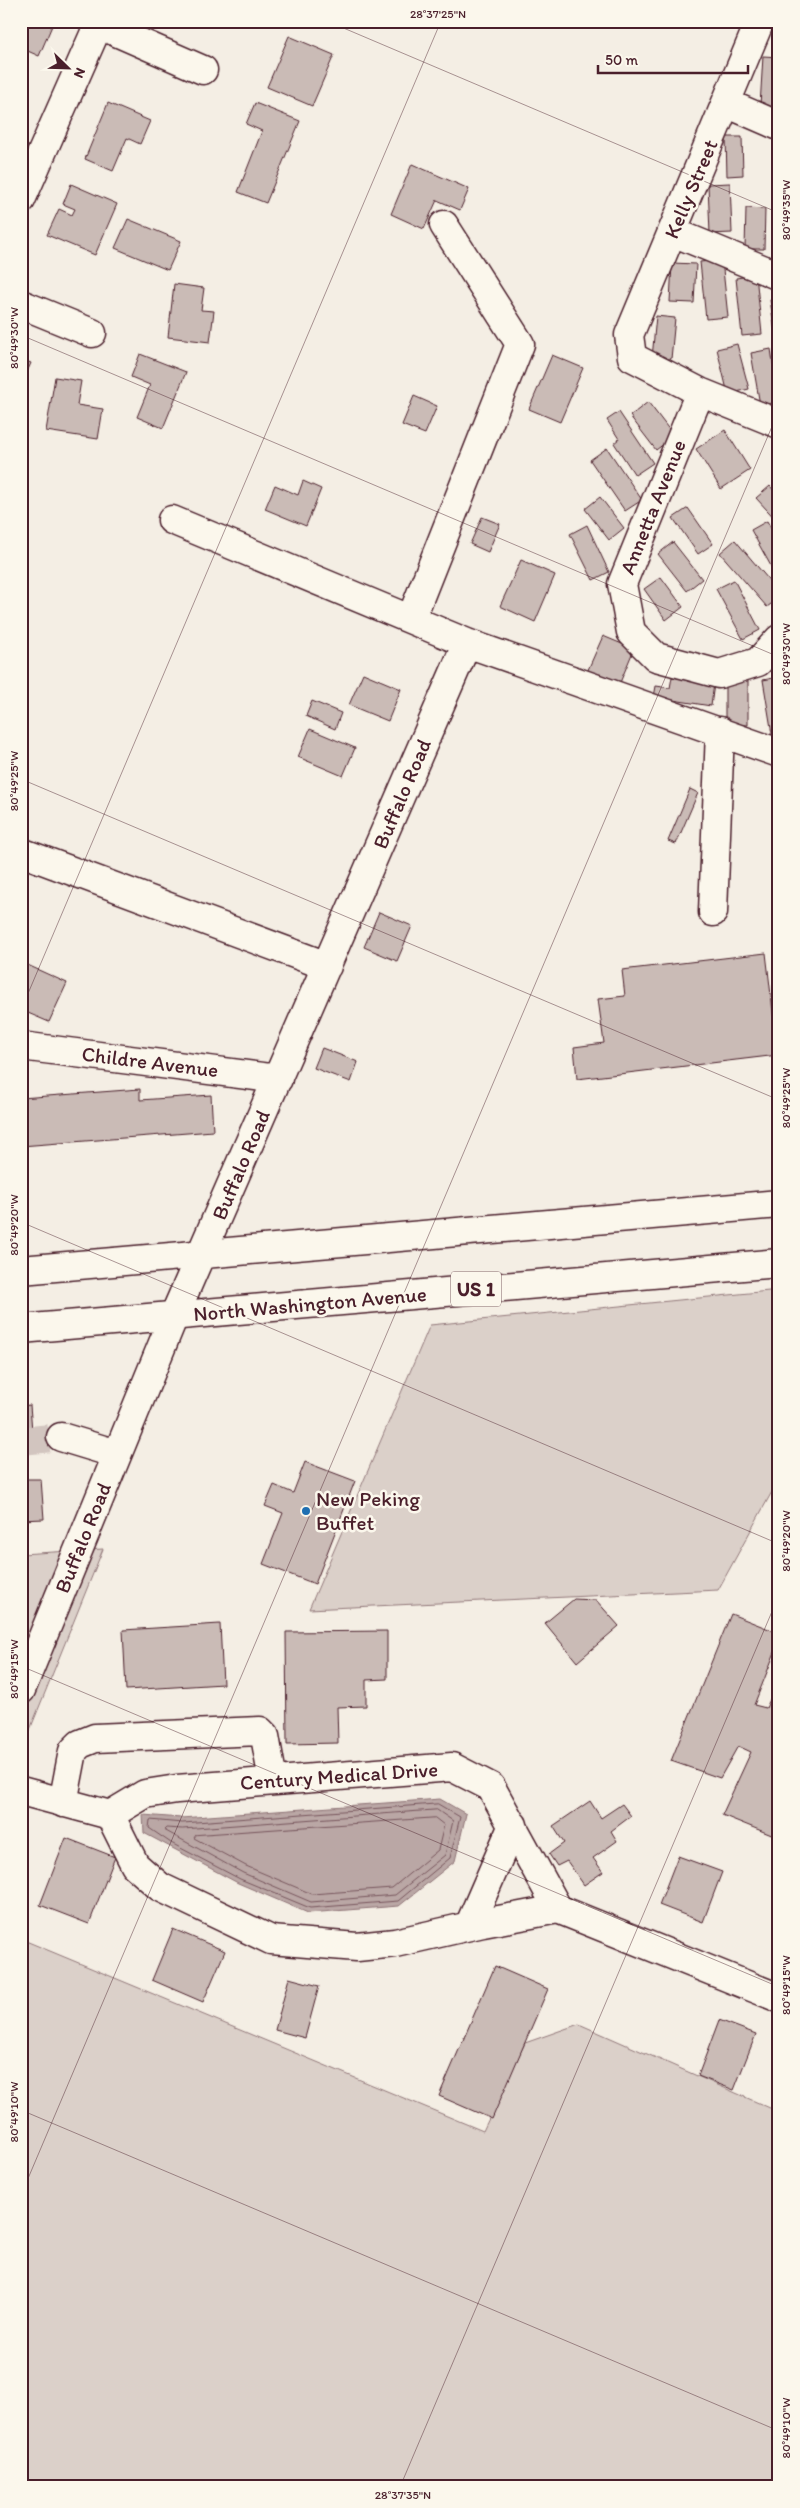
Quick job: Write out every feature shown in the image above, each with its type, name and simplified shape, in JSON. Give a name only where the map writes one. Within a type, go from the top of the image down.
[{"type":"street","name":"Kelly Street","points":[[700,392],[632,357],[629,335],[760,21]]},
{"type":"street","points":[[21,200],[99,23],[203,70]]},
{"type":"street","points":[[726,103],[779,126]]},
{"type":"street","points":[[412,619],[520,344],[444,226]]},
{"type":"street","points":[[673,232],[779,276]]},
{"type":"street","points":[[21,304],[92,333]]},
{"type":"street","points":[[700,392],[779,424]]},
{"type":"street","name":"Annetta Avenue","points":[[700,392],[622,584],[631,632],[656,657],[718,674],[758,662],[779,639]]},
{"type":"street","points":[[172,520],[467,643],[720,730],[779,753]]},
{"type":"street","name":"Buffalo Road","points":[[21,1690],[174,1316],[203,1254],[467,643]]},
{"type":"street","points":[[713,912],[720,730]]},
{"type":"street","points":[[21,852],[327,966]]},
{"type":"street","name":"Childre Avenue","points":[[21,1046],[278,1078]]},
{"type":"street","points":[[21,1270],[779,1204]]},
{"type":"street","name":"North Washington Avenue","points":[[21,1329],[779,1263]]},
{"type":"street","points":[[61,1437],[117,1454]]},
{"type":"street","points":[[63,1802],[73,1751],[80,1744],[94,1738],[260,1731],[265,1736],[273,1781]]},
{"type":"street","name":"Century Medical Drive","points":[[110,1815],[145,1794],[178,1788],[452,1768],[491,1787],[558,1909]]},
{"type":"street","points":[[21,1791],[110,1815],[135,1865],[160,1887],[270,1940],[357,1947],[395,1943],[469,1926],[558,1909],[779,1998]]},
{"type":"street","points":[[469,1926],[513,1825]]},
{"type":"shaded area","points":[[779,1290],[779,1479],[718,1590],[309,1609],[430,1325]]},
{"type":"shaded area","points":[[103,1549],[21,1752],[21,1554]]},
{"type":"shaded area","points":[[21,1939],[483,2131],[525,2043],[579,2024],[779,2112],[779,2487],[21,2487]]},
{"type":"water","points":[[440,1799],[466,1814],[455,1861],[399,1906],[308,1913],[238,1883],[144,1833],[143,1815],[181,1818]]},
{"type":"building","points":[[21,21],[54,21],[39,56],[21,48]]},
{"type":"building","points":[[289,36],[334,55],[312,106],[267,87]]},
{"type":"building","points":[[763,56],[779,57],[779,107],[760,106]]},
{"type":"building","points":[[21,71],[27,74],[21,88]]},
{"type":"building","points":[[108,103],[150,121],[140,144],[127,138],[113,171],[85,159]]},
{"type":"building","points":[[255,103],[300,121],[266,203],[238,192],[262,131],[246,124]]},
{"type":"building","points":[[726,137],[742,137],[743,175],[727,176]]},
{"type":"building","points":[[412,164],[469,189],[460,210],[437,200],[424,229],[391,214]]},
{"type":"building","points":[[730,183],[732,233],[710,234],[708,184]]},
{"type":"building","points":[[71,184],[117,204],[95,255],[47,235],[59,209],[72,215],[75,209],[63,204]]},
{"type":"building","points":[[746,208],[765,209],[764,249],[745,249]]},
{"type":"building","points":[[128,219],[181,241],[168,270],[115,248]]},
{"type":"building","points":[[779,220],[779,263],[777,264],[775,221]]},
{"type":"building","points":[[722,260],[728,317],[706,319],[700,262]]},
{"type":"building","points":[[672,263],[696,264],[694,303],[670,302]]},
{"type":"building","points":[[756,275],[762,334],[742,336],[736,278]]},
{"type":"building","points":[[174,284],[204,288],[201,310],[214,311],[210,342],[168,337]]},
{"type":"building","points":[[779,299],[779,345],[777,345],[770,300]]},
{"type":"building","points":[[656,316],[675,318],[671,359],[652,358]]},
{"type":"building","points":[[737,344],[749,389],[728,394],[717,349]]},
{"type":"building","points":[[771,349],[779,402],[760,405],[751,353]]},
{"type":"building","points":[[140,354],[186,372],[163,428],[137,417],[150,385],[131,377]]},
{"type":"building","points":[[552,355],[583,368],[560,422],[529,409]]},
{"type":"building","points":[[21,359],[31,363],[21,385]]},
{"type":"building","points":[[55,377],[81,381],[77,405],[103,409],[98,439],[46,431]]},
{"type":"building","points":[[414,396],[437,406],[425,434],[402,425]]},
{"type":"building","points":[[648,402],[674,436],[656,450],[630,416]]},
{"type":"building","points":[[619,412],[653,463],[635,475],[614,443],[619,439],[607,420]]},
{"type":"building","points":[[725,430],[750,470],[721,489],[696,449]]},
{"type":"building","points":[[607,448],[642,500],[625,511],[590,460]]},
{"type":"building","points":[[303,481],[321,489],[306,526],[265,509],[275,485],[298,495]]},
{"type":"building","points":[[770,486],[779,496],[779,523],[756,498]]},
{"type":"building","points":[[600,497],[624,528],[609,540],[585,509]]},
{"type":"building","points":[[688,508],[713,544],[698,554],[673,518]]},
{"type":"building","points":[[482,517],[500,524],[488,552],[470,544]]},
{"type":"building","points":[[767,521],[779,543],[777,577],[751,530]]},
{"type":"building","points":[[587,525],[609,572],[593,580],[570,534]]},
{"type":"building","points":[[735,540],[779,592],[779,598],[767,607],[720,553]]},
{"type":"building","points":[[673,542],[702,579],[687,591],[658,554]]},
{"type":"building","points":[[521,560],[555,575],[535,622],[500,606]]},
{"type":"building","points":[[661,577],[683,607],[666,620],[644,589]]},
{"type":"building","points":[[734,580],[760,630],[743,639],[716,589]]},
{"type":"building","points":[[603,636],[634,649],[619,685],[587,672]]},
{"type":"building","points":[[363,673],[401,689],[388,721],[349,705]]},
{"type":"building","points":[[672,677],[714,684],[711,706],[654,697],[656,686],[670,688]]},
{"type":"building","points":[[779,677],[779,739],[773,740],[763,680]]},
{"type":"building","points":[[725,678],[748,678],[748,725],[725,725]]},
{"type":"building","points":[[312,701],[341,713],[335,729],[306,716]]},
{"type":"building","points":[[310,729],[355,748],[343,776],[298,757]]},
{"type":"building","points":[[690,789],[698,793],[676,844],[668,841]]},
{"type":"building","points":[[379,912],[412,926],[397,961],[364,947]]},
{"type":"building","points":[[766,953],[778,1055],[577,1079],[574,1047],[604,1043],[598,999],[625,996],[622,970]]},
{"type":"building","points":[[21,962],[67,983],[49,1022],[21,1010]]},
{"type":"building","points":[[322,1048],[358,1062],[351,1082],[314,1068]]},
{"type":"building","points":[[140,1089],[140,1100],[211,1095],[213,1131],[21,1146],[21,1098]]},
{"type":"building","points":[[30,1405],[32,1431],[21,1431],[21,1406]]},
{"type":"building","points":[[305,1462],[355,1481],[315,1584],[263,1564],[283,1513],[265,1506],[274,1485],[293,1493]]},
{"type":"building","points":[[21,1479],[41,1479],[44,1519],[21,1520]]},
{"type":"building","points":[[574,1599],[596,1600],[619,1626],[577,1662],[545,1623]]},
{"type":"building","points":[[731,1614],[779,1633],[779,1642],[754,1705],[766,1708],[779,1680],[779,1838],[722,1815],[751,1752],[738,1746],[720,1778],[671,1761]]},
{"type":"building","points":[[220,1624],[223,1684],[126,1690],[123,1630]]},
{"type":"building","points":[[387,1631],[387,1679],[366,1680],[366,1706],[337,1707],[338,1743],[287,1744],[286,1632]]},
{"type":"building","points":[[590,1801],[601,1818],[622,1804],[631,1816],[611,1831],[617,1841],[593,1858],[603,1872],[584,1885],[567,1861],[557,1866],[549,1854],[564,1843],[553,1826]]},
{"type":"building","points":[[66,1838],[115,1857],[89,1924],[40,1905]]},
{"type":"building","points":[[678,1856],[722,1872],[703,1922],[659,1905]]},
{"type":"building","points":[[173,1929],[225,1951],[203,2002],[152,1980]]},
{"type":"building","points":[[495,1966],[548,1989],[492,2119],[439,2096]]},
{"type":"building","points":[[289,1978],[319,1986],[305,2038],[275,2030]]},
{"type":"building","points":[[719,2020],[756,2034],[734,2090],[698,2076]]},
{"type":"tunnel","points":[[21,1441],[61,1437]]},
{"type":"place","name":"New Peking Buffet","points":[[306,1511]]}]
